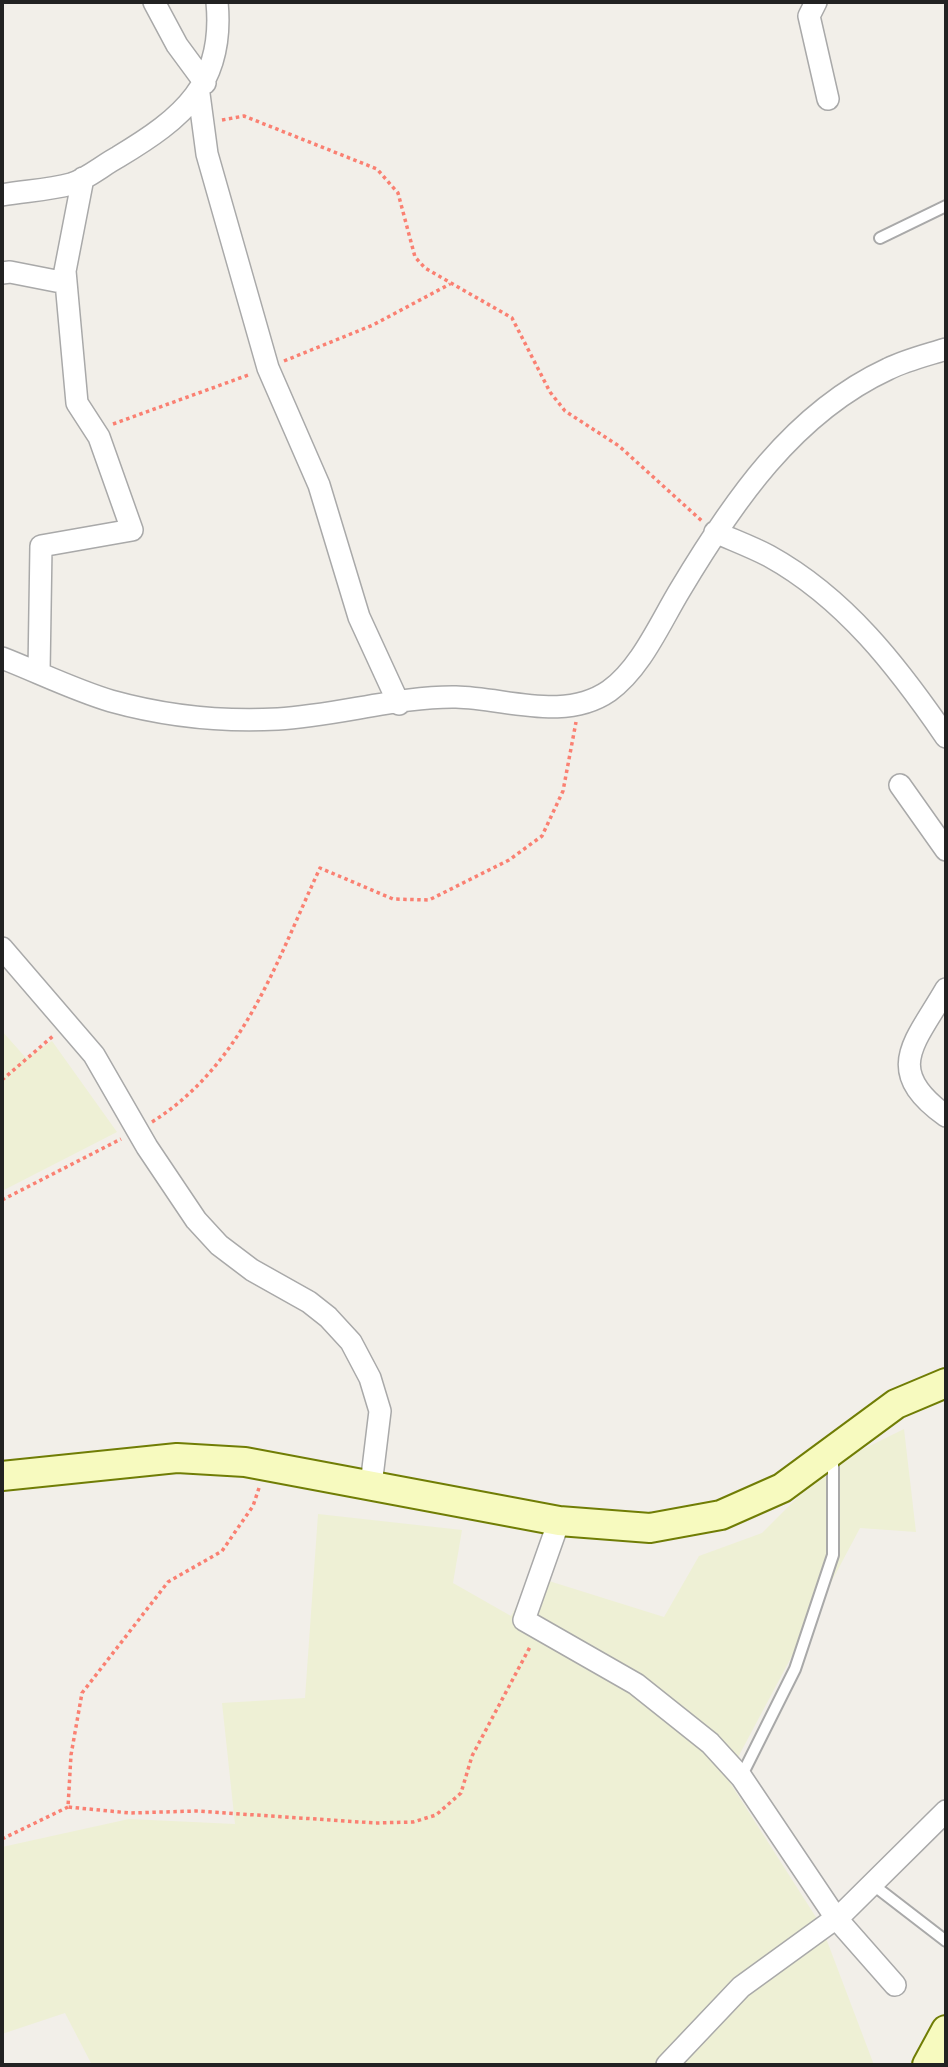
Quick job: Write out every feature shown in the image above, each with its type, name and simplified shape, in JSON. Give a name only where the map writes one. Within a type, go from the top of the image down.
[{"type":"street","points":[[154,2],[202,88]]},
{"type":"street","points":[[217,2],[219,28],[202,88],[207,154],[268,368],[319,485],[359,617],[398,704]]},
{"type":"street","points":[[816,2],[809,16],[828,99]]},
{"type":"street","points":[[2,195],[73,183],[83,178],[144,141],[202,88]]},
{"type":"street","points":[[39,673],[41,545],[132,530],[99,437],[77,403],[65,271],[83,178]]},
{"type":"street","points":[[2,273],[66,284]]},
{"type":"street","points":[[2,658],[110,700],[214,719],[279,719],[453,697],[503,700],[549,708],[580,703],[609,691],[634,667],[715,532],[760,472],[804,425],[844,394],[889,368],[946,349]]},
{"type":"street","points":[[715,532],[769,556],[816,587],[902,672],[946,737]]},
{"type":"street","points":[[900,785],[946,850]]},
{"type":"street","points":[[2,948],[94,1055],[138,1131],[196,1220],[219,1245],[252,1270],[309,1302],[328,1317],[351,1342],[370,1378],[380,1411],[371,1485]]},
{"type":"street","points":[[946,989],[914,1044],[907,1068],[911,1082],[946,1116]]},
{"type":"street","points":[[2,1476],[177,1458],[265,1466],[559,1521],[650,1528],[721,1515],[782,1489],[896,1404],[946,1383]]},
{"type":"street","points":[[559,1521],[524,1619],[636,1684],[710,1743],[741,1777],[836,1918],[895,1985]]},
{"type":"street","points":[[667,2065],[741,1987],[836,1918],[946,1811]]},
{"type":"street","points":[[927,2065],[946,2030]]},
{"type":"lane","points":[[880,238],[946,206]]},
{"type":"lane","points":[[741,1777],[795,1669],[832,1555],[833,1449]]},
{"type":"lane","points":[[872,1884],[946,1941]]},
{"type":"path","points":[[203,124],[244,116],[377,169],[398,193],[415,257],[425,268],[512,318],[550,392],[565,411],[619,446],[715,532]]},
{"type":"path","points":[[2,1200],[138,1131],[176,1107],[218,1065],[244,1030],[320,868],[393,899],[429,900],[509,860],[542,836],[563,790],[580,703]]},
{"type":"path","points":[[2,1080],[68,1024]]},
{"type":"path","points":[[68,1807],[71,1755],[82,1693],[168,1582],[222,1551],[253,1506],[265,1466]]},
{"type":"path","points":[[2,1839],[68,1807],[130,1813],[196,1811],[375,1823],[413,1822],[436,1815],[461,1793],[472,1756],[540,1628]]},
{"type":"green space","points":[[2,1031],[26,1058],[52,1041],[117,1132],[2,1191]]},
{"type":"green space","points":[[904,1429],[916,1532],[860,1528],[727,1778],[821,1925],[874,2065],[92,2065],[65,2013],[2,2034],[2,1847],[129,1819],[235,1824],[222,1703],[305,1698],[318,1514],[462,1530],[453,1583],[511,1616],[533,1576],[664,1617],[699,1556],[762,1533],[829,1466]]}]
